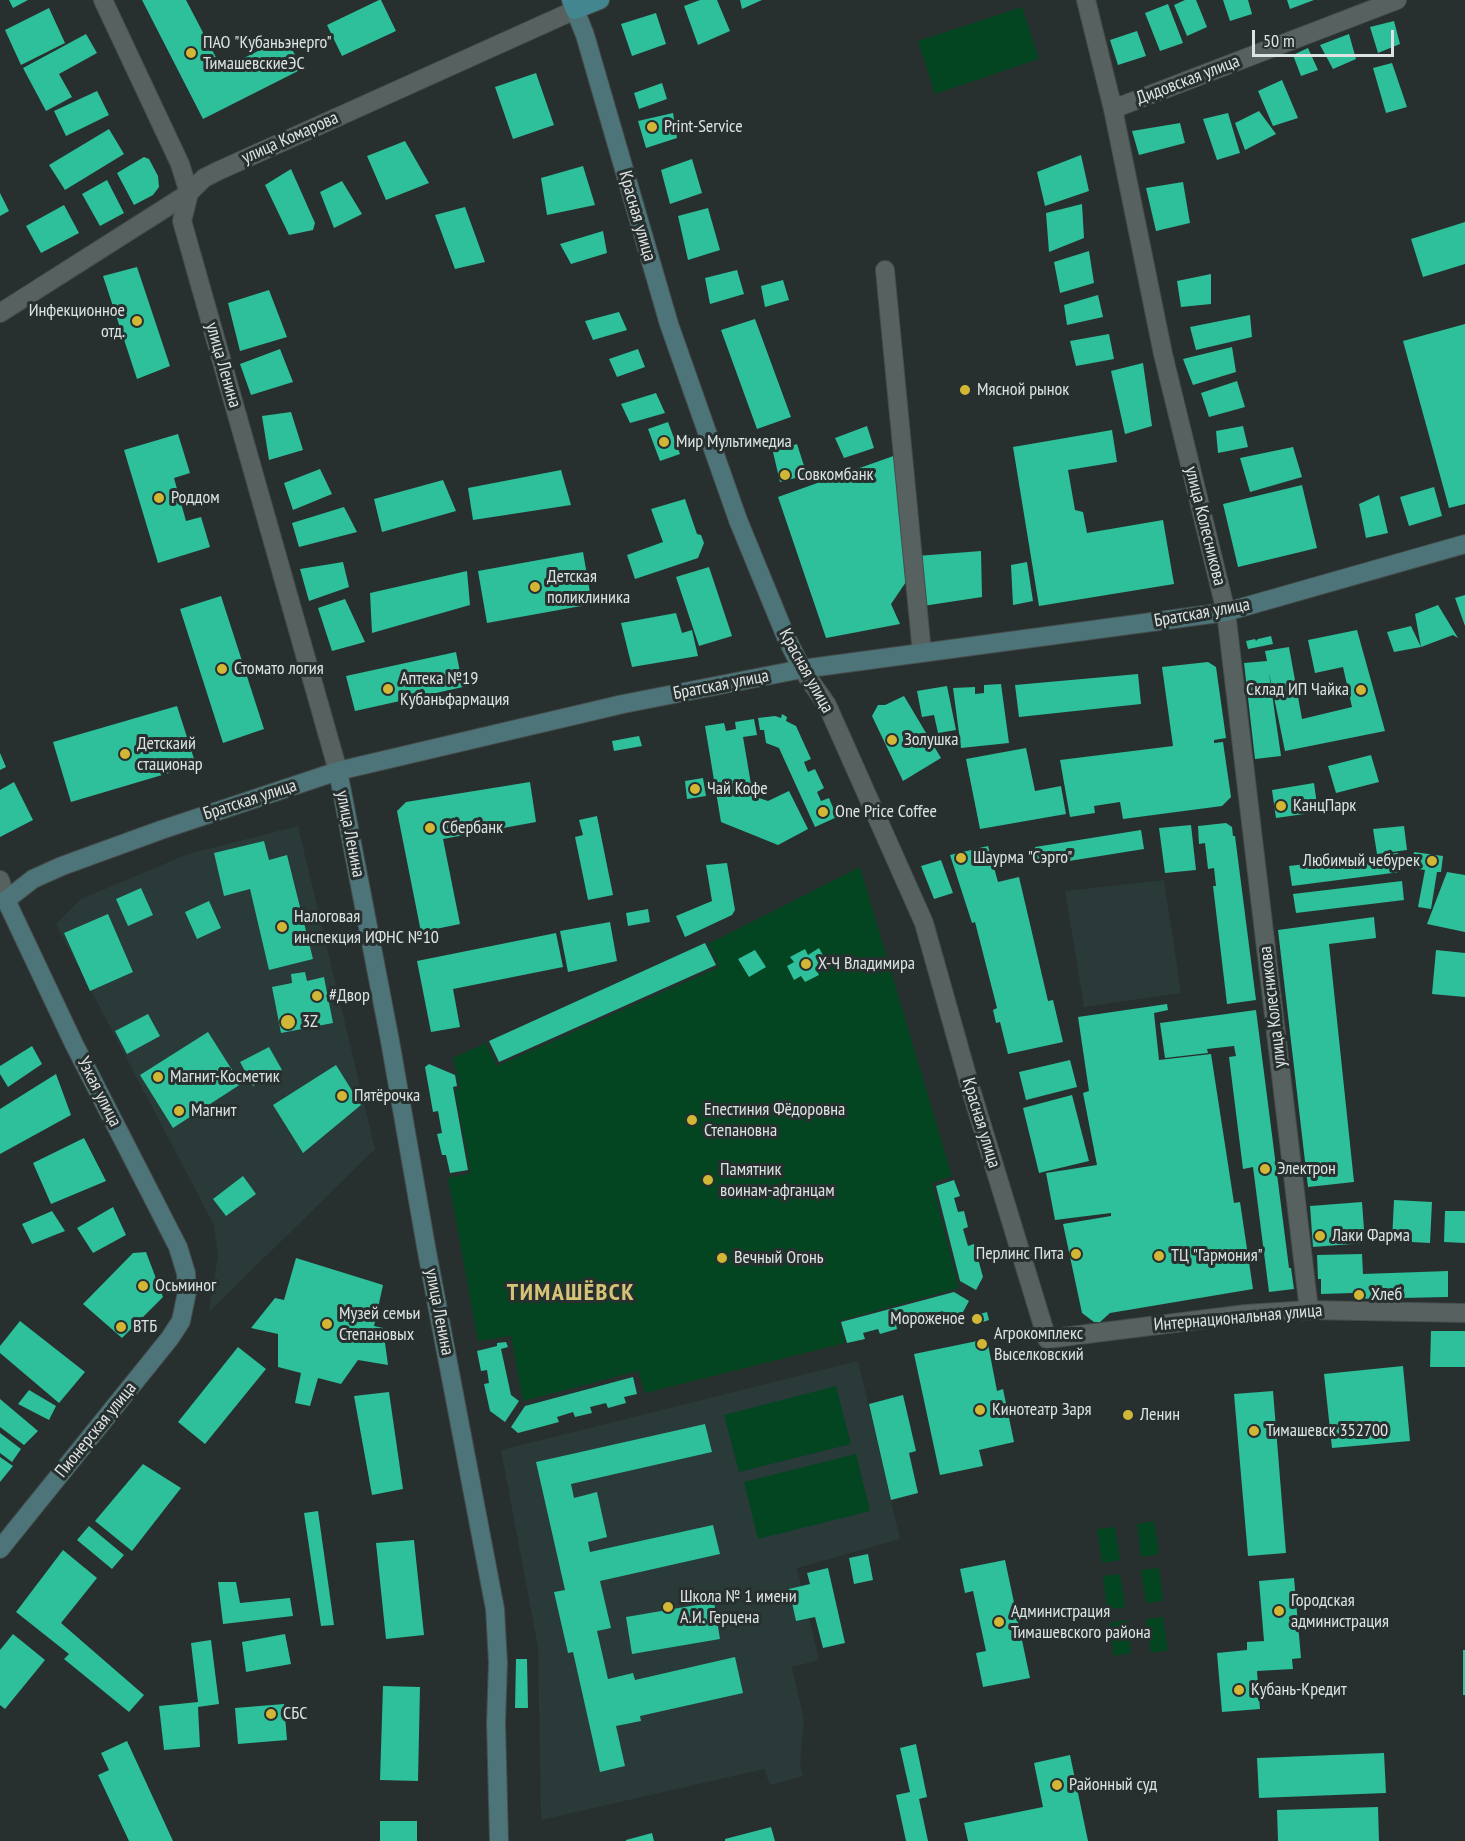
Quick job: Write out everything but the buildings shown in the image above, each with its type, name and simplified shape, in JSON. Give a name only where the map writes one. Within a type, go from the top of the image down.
[{"type":"main road","name":"улица Комарова","points":[[573,5],[600,0]]},
{"type":"main road","name":"Красная улица","points":[[573,5],[585,35],[669,324],[738,520],[786,637],[802,669]]},
{"type":"main road","name":"Братская улица","points":[[3,903],[33,879],[62,866],[161,830],[338,771],[623,704],[802,669],[1226,612],[1465,544]]},
{"type":"main road","name":"улица Ленина","points":[[338,771],[495,1609],[498,1663],[496,1723],[499,1841]]},
{"type":"main road","name":"Узкая улица","points":[[3,903],[178,1247],[186,1274],[187,1292],[184,1306]]},
{"type":"main road","name":"Пионерская улица","points":[[0,1549],[170,1338],[181,1320],[184,1306]]},
{"type":"street","points":[[103,0],[180,164],[189,193]]},
{"type":"street","name":"улица Колесникова","points":[[1086,0],[1113,109],[1163,354],[1226,612],[1309,1310]]},
{"type":"street","name":"Дидовская улица","points":[[1113,109],[1397,0]]},
{"type":"street","name":"улица Комарова","points":[[0,313],[189,193],[204,178],[573,5]]},
{"type":"street","name":"улица Ленина","points":[[189,193],[182,221],[338,771]]},
{"type":"street","points":[[885,270],[922,653]]},
{"type":"street","name":"Красная улица","points":[[802,669],[827,705],[924,924],[971,1090],[1047,1339]]},
{"type":"street","name":"Узкая улица","points":[[0,880],[3,903]]},
{"type":"street","name":"Интернациональная улица","points":[[1047,1339],[1246,1314],[1309,1310],[1465,1313]]},
{"type":"shaded area","points":[[298,826],[375,1149],[209,1312],[218,1256],[214,1225],[56,924],[81,899],[188,854]]},
{"type":"shaded area","points":[[1164,880],[1181,993],[1084,1007],[1065,891]]},
{"type":"shaded area","name":"Школа № 1 имени А.И. Герцена","points":[[858,1361],[900,1539],[797,1568],[819,1660],[792,1667],[804,1721],[800,1763],[803,1776],[770,1785],[764,1769],[541,1820],[538,1647],[501,1450]]},
{"type":"green space","points":[[1022,7],[1039,59],[935,94],[918,41]]},
{"type":"green space","points":[[860,867],[952,1176],[932,1183],[959,1288],[839,1321],[845,1343],[645,1393],[638,1371],[523,1401],[511,1336],[478,1341],[448,1178],[471,1173],[455,1090],[460,1088],[453,1058],[486,1043],[497,1066],[719,967],[708,944]]},
{"type":"green space","points":[[836,1386],[851,1444],[739,1472],[724,1415]]},
{"type":"green space","points":[[856,1454],[870,1511],[758,1539],[744,1482]]},
{"type":"green space","points":[[1154,1521],[1159,1554],[1141,1557],[1137,1524]]},
{"type":"green space","points":[[1115,1527],[1120,1560],[1102,1563],[1097,1529]]},
{"type":"green space","points":[[1159,1568],[1163,1601],[1146,1603],[1141,1570]]},
{"type":"green space","points":[[1120,1574],[1125,1607],[1107,1610],[1103,1576]]},
{"type":"green space","points":[[1163,1617],[1168,1650],[1151,1653],[1146,1619]]},
{"type":"green space","points":[[1127,1620],[1131,1653],[1114,1656],[1109,1623]]},
{"type":"place","name":"ПАО \"Кубаньэнерго\" ТимашевскиеЭС","points":[[191,53]]},
{"type":"place","name":"Print-Service","points":[[652,127]]},
{"type":"place","name":"Инфекционное отд.","points":[[137,321]]},
{"type":"place","name":"Мясной рынок","points":[[965,390]]},
{"type":"place","name":"Мир Мультимедиа","points":[[664,442]]},
{"type":"place","name":"Совкомбанк","points":[[785,475]]},
{"type":"place","name":"Роддом","points":[[159,498]]},
{"type":"place","name":"Детская поликлиника","points":[[535,587]]},
{"type":"place","name":"Стомато логия","points":[[222,669]]},
{"type":"place","name":"Аптека №19 Кубаньфармация","points":[[388,689]]},
{"type":"place","name":"Склад ИП Чайка","points":[[1361,690]]},
{"type":"place","name":"Золушка","points":[[892,740]]},
{"type":"place","name":"Детскаий стационар","points":[[125,754]]},
{"type":"place","name":"Чай Кофе","points":[[695,789]]},
{"type":"place","name":"КанцПарк","points":[[1281,806]]},
{"type":"place","name":"One Price Coffee","points":[[823,812]]},
{"type":"place","name":"Сбербанк","points":[[430,828]]},
{"type":"place","name":"Шаурма \"Сэрго\"","points":[[961,858]]},
{"type":"place","name":"Любимый чебурек","points":[[1432,861]]},
{"type":"place","name":"Налоговая инспекция ИФНС №10","points":[[282,927]]},
{"type":"place","name":"Х-Ч Владимира","points":[[806,964]]},
{"type":"place","name":"#Двор","points":[[317,996]]},
{"type":"place","name":"3Z","points":[[288,1022]]},
{"type":"place","name":"Магнит-Косметик","points":[[158,1077]]},
{"type":"place","name":"Пятёрочка","points":[[342,1096]]},
{"type":"place","name":"Магнит","points":[[179,1111]]},
{"type":"place","name":"Епестиния Фёдоровна Степановна","points":[[692,1120]]},
{"type":"place","name":"Электрон","points":[[1265,1169]]},
{"type":"place","name":"Памятник воинам-афганцам","points":[[708,1180]]},
{"type":"place","name":"Лаки Фарма","points":[[1320,1236]]},
{"type":"place","name":"Перлинс Пита","points":[[1076,1254]]},
{"type":"place","name":"ТЦ \"Гармония\"","points":[[1159,1256]]},
{"type":"place","name":"Вечный Огонь","points":[[722,1258]]},
{"type":"place","name":"Осьминог","points":[[143,1286]]},
{"type":"place","name":"Хлеб","points":[[1359,1295]]},
{"type":"place","name":"Мороженое","points":[[977,1319]]},
{"type":"place","name":"Музей семьи Степановых","points":[[327,1324]]},
{"type":"place","name":"ВТБ","points":[[121,1327]]},
{"type":"place","name":"Агрокомплекс Выселковский","points":[[982,1344]]},
{"type":"place","name":"Кинотеатр Заря","points":[[980,1410]]},
{"type":"place","name":"Ленин","points":[[1128,1415]]},
{"type":"place","name":"Тимашевск 352700","points":[[1254,1431]]},
{"type":"place","name":"Школа № 1 имени А.И. Герцена","points":[[668,1607]]},
{"type":"place","name":"Городская администрация","points":[[1279,1611]]},
{"type":"place","name":"Администрация Тимашевского района","points":[[999,1622]]},
{"type":"place","name":"Кубань-Кредит","points":[[1239,1690]]},
{"type":"place","name":"СБС","points":[[271,1714]]},
{"type":"place","name":"Районный суд","points":[[1057,1785]]},
{"type":"district","name":"ТИМАШЁВСК","points":[[571,1293]]}]
